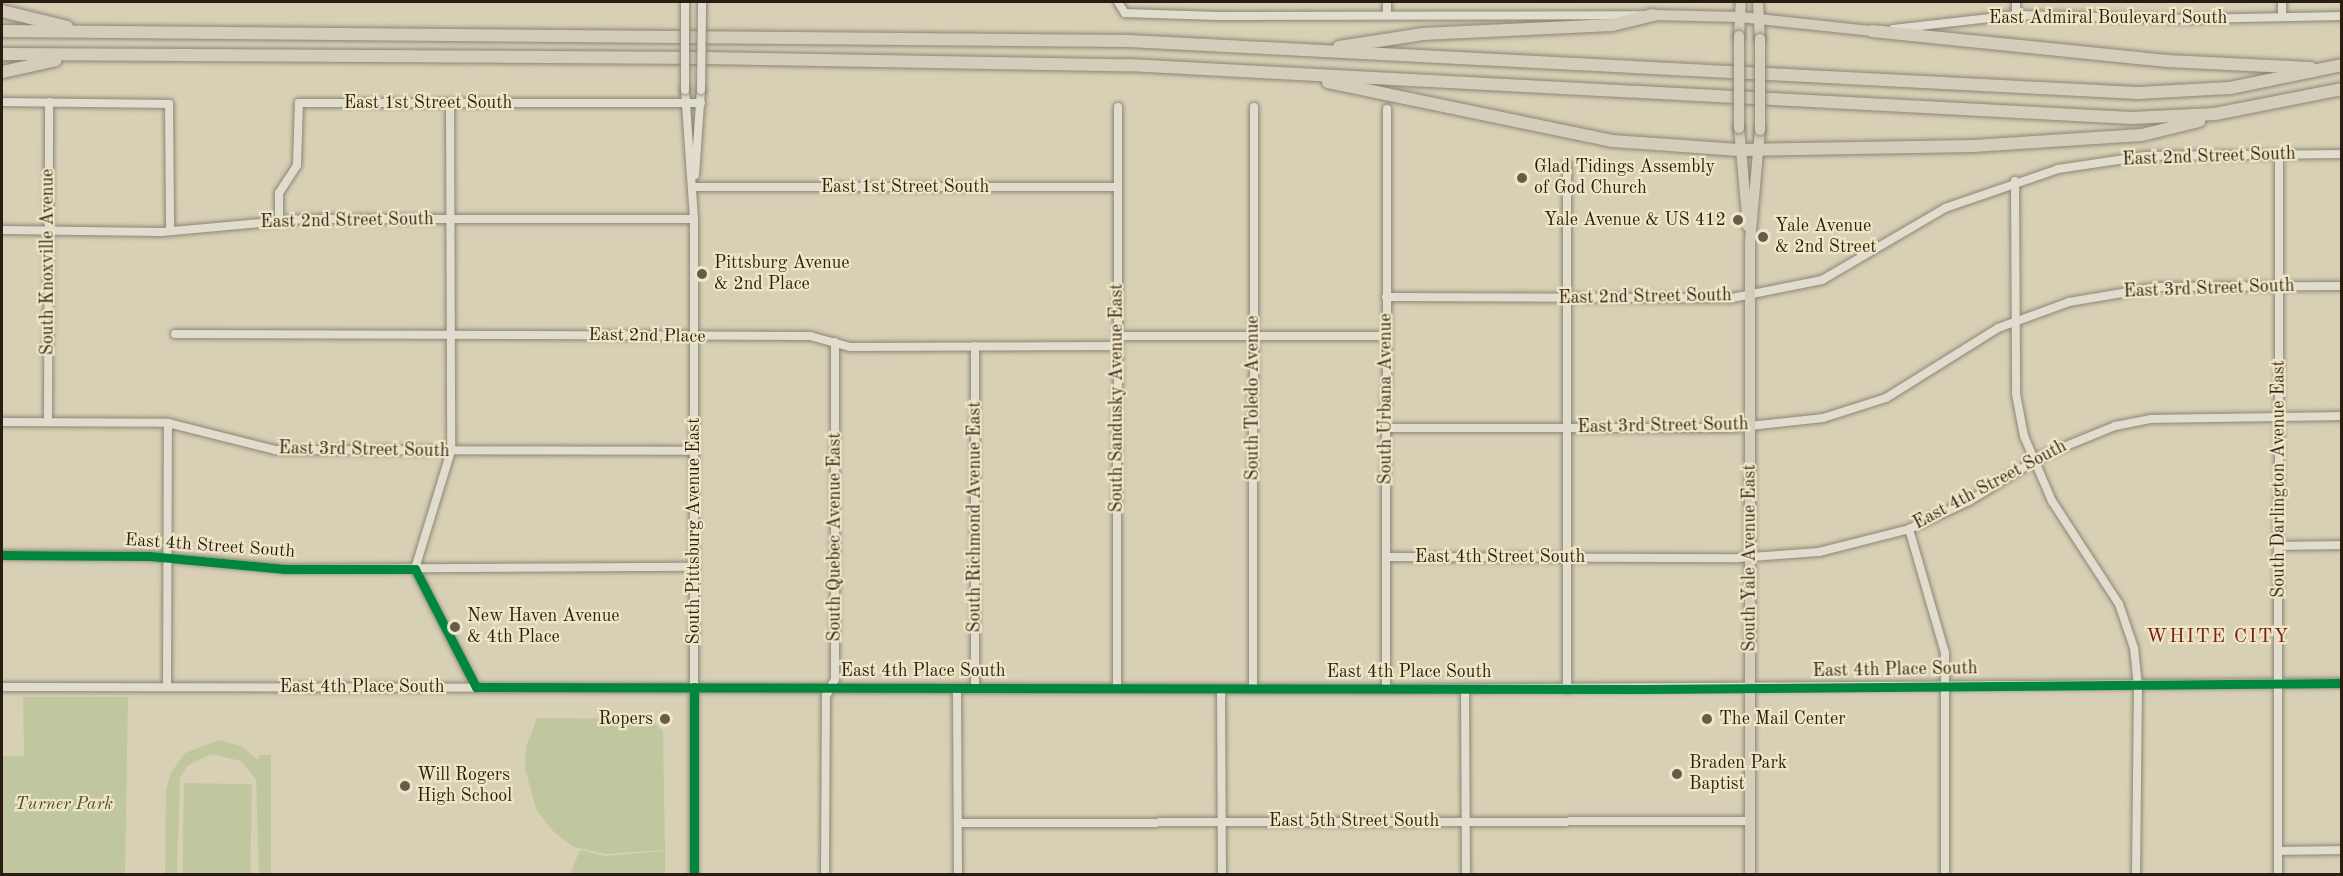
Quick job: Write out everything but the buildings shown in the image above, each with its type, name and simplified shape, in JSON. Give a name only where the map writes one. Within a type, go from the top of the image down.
[{"type":"highway","points":[[2,11],[86,32]]},
{"type":"highway","points":[[1315,51],[1423,34],[1612,25],[1653,15]]},
{"type":"highway","points":[[2,31],[988,38],[1315,51],[2138,93],[2230,88],[2342,65]]},
{"type":"highway","points":[[1872,31],[2167,61],[2327,69]]},
{"type":"highway","points":[[2,54],[1001,62],[1297,74],[2132,118],[2257,108]]},
{"type":"highway","points":[[2,72],[80,55]]},
{"type":"highway","points":[[1297,74],[1394,98],[1613,141],[1759,151],[1928,149],[2142,135],[2342,89]]},
{"type":"main road","name":"South Yale Avenue East","points":[[1741,2],[1739,150],[1750,242]]},
{"type":"main road","name":"South Yale Avenue East","points":[[1750,874],[1750,242],[1760,130],[1758,2]]},
{"type":"main road","name":"East Admiral Boulevard South","points":[[1653,15],[1740,17],[1872,31]]},
{"type":"street","name":"South Pittsburg Avenue East","points":[[685,2],[685,103],[694,219],[694,874]]},
{"type":"street","name":"South Pittsburg Avenue East","points":[[693,188],[701,103],[702,2]]},
{"type":"street","points":[[1387,2],[1388,15]]},
{"type":"street","points":[[2016,2],[2016,15]]},
{"type":"street","points":[[2282,2],[2282,17]]},
{"type":"street","name":"East Admiral Boulevard South","points":[[1120,6],[1218,16],[1579,13],[1653,15]]},
{"type":"street","name":"East Admiral Boulevard South","points":[[1872,31],[2016,15],[2342,16]]},
{"type":"street","points":[[2,102],[169,104],[170,231]]},
{"type":"street","name":"South Knoxville Avenue","points":[[48,422],[49,102]]},
{"type":"street","name":"East 1st Street South","points":[[279,220],[279,193],[297,165],[299,103],[701,103]]},
{"type":"street","points":[[450,103],[451,451],[415,569],[476,687]]},
{"type":"street","name":"South Sandusky Avenue East","points":[[1117,688],[1118,107]]},
{"type":"street","name":"South Toledo Avenue","points":[[1253,688],[1254,107]]},
{"type":"street","name":"South Urbana Avenue","points":[[1386,689],[1387,109]]},
{"type":"street","name":"South Darlington Avenue East","points":[[2278,874],[2279,154]]},
{"type":"street","name":"East 2nd Street South","points":[[1386,297],[1732,298],[1822,280],[1945,208],[2015,181],[2058,169],[2145,156],[2342,154]]},
{"type":"street","points":[[1566,164],[1566,689]]},
{"type":"street","points":[[2015,181],[2016,394],[2032,462],[2052,501],[2122,610],[2132,640],[2138,685],[2136,874]]},
{"type":"street","name":"East 1st Street South","points":[[693,188],[1117,187]]},
{"type":"street","name":"East 2nd Street South","points":[[2,230],[170,231],[279,220],[694,219]]},
{"type":"street","name":"East 3rd Street South","points":[[1386,428],[1750,425],[1824,418],[1887,398],[2016,320],[2069,302],[2127,290],[2342,286]]},
{"type":"street","name":"East 2nd Place","points":[[175,334],[810,336],[850,347],[1117,346]]},
{"type":"street","points":[[1117,336],[1386,336]]},
{"type":"street","name":"South Quebec Avenue East","points":[[825,874],[826,696],[835,680],[835,342]]},
{"type":"street","name":"South Richmond Avenue East","points":[[975,346],[975,688]]},
{"type":"street","name":"East 4th Street South","points":[[1386,557],[1750,556],[1819,552],[1909,529],[1969,501],[2032,462],[2085,435],[2115,426],[2151,419],[2342,416]]},
{"type":"street","name":"East 3rd Street South","points":[[2,422],[168,423],[275,450],[694,451]]},
{"type":"street","points":[[167,687],[168,423]]},
{"type":"street","points":[[1909,529],[1939,626],[1946,686],[1945,874]]},
{"type":"street","points":[[2278,546],[2342,545]]},
{"type":"street","name":"East 4th Street South","points":[[2,555],[168,557],[264,568],[695,567]]},
{"type":"street","name":"East 4th Place South","points":[[2,687],[1566,689],[2342,683]]},
{"type":"street","points":[[957,688],[958,874]]},
{"type":"street","points":[[1221,688],[1222,874]]},
{"type":"street","points":[[1465,689],[1466,874]]},
{"type":"street","name":"East 5th Street South","points":[[958,823],[1750,821]]},
{"type":"street","points":[[2279,851],[2342,850]]},
{"type":"green space","name":"Turner Park","points":[[23,697],[128,697],[125,874],[2,874],[2,756],[24,756]]},
{"type":"green space","points":[[537,718],[650,719],[663,731],[665,850],[605,854],[574,847],[554,832],[537,811],[525,769],[526,747]]},
{"type":"green space","points":[[219,740],[243,747],[258,760],[259,755],[271,755],[271,874],[259,874],[256,779],[241,761],[211,754],[187,766],[180,778],[177,874],[165,874],[166,790],[170,774],[185,753]]},
{"type":"green space","points":[[184,783],[252,784],[250,874],[182,874]]},
{"type":"green space","points":[[580,850],[605,856],[665,851],[665,874],[570,874]]},
{"type":"cycle path","points":[[2,555],[150,556],[285,569],[415,569],[476,687],[1644,689],[2342,683]]},
{"type":"cycle path","points":[[694,687],[694,874]]},
{"type":"place","name":"Glad Tidings Assembly of God Church","points":[[1522,178]]},
{"type":"place","name":"Yale Avenue & US 412","points":[[1738,220]]},
{"type":"place","name":"Yale Avenue & 2nd Street","points":[[1763,237]]},
{"type":"place","name":"Pittsburg Avenue & 2nd Place","points":[[702,274]]},
{"type":"place","name":"New Haven Avenue & 4th Place","points":[[455,627]]},
{"type":"place","name":"Ropers","points":[[665,719]]},
{"type":"place","name":"The Mail Center","points":[[1707,719]]},
{"type":"place","name":"Braden Park Baptist","points":[[1677,774]]},
{"type":"place","name":"Will Rogers High School","points":[[405,786]]},
{"type":"district","name":"WHITE CITY","points":[[2218,637]]}]
